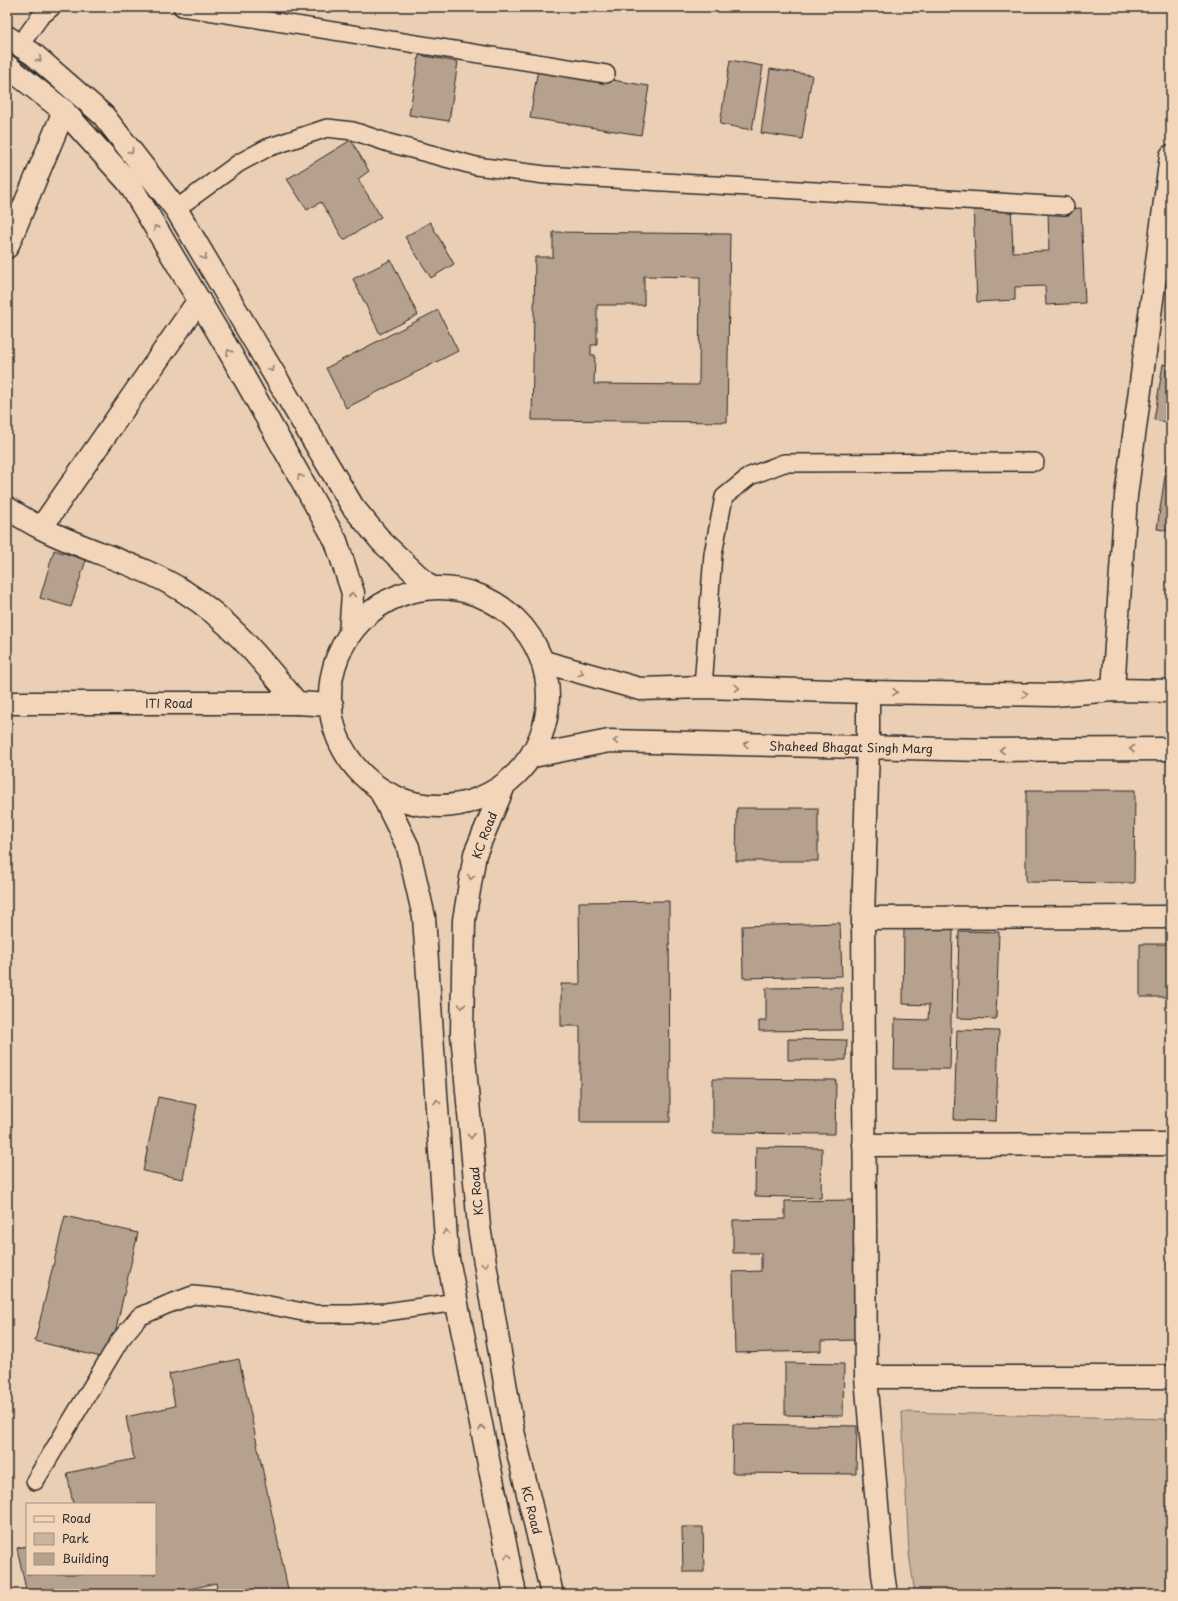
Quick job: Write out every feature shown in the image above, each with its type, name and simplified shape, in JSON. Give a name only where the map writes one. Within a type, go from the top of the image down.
[{"type":"street","points":[[14,41],[33,54],[103,115],[176,209],[353,507],[382,542],[430,587]]},
{"type":"street","points":[[7,66],[64,111],[129,183],[199,300],[336,541],[353,593],[350,634]]},
{"type":"street","points":[[7,247],[64,111]]},
{"type":"street","points":[[1113,690],[1126,496],[1171,156]]},
{"type":"street","points":[[41,528],[199,300]]},
{"type":"street","points":[[7,508],[41,528],[153,574],[186,593],[236,633],[253,650],[297,703]]},
{"type":"street","points":[[430,587],[472,592],[521,623],[544,662],[548,711],[533,756],[503,788],[484,798],[460,806],[410,804],[380,790],[360,773],[333,725],[330,689],[344,642],[350,634],[364,617],[397,596],[430,587]]},
{"type":"street","points":[[544,662],[640,689],[703,687],[868,692],[1054,694],[1113,690],[1171,691]]},
{"type":"street","points":[[868,692],[868,747],[863,918],[866,1376],[886,1594]]},
{"type":"street","name":"ITI Road","points":[[7,704],[297,703],[332,705]]},
{"type":"street","name":"Shaheed Bhagat Singh Marg","points":[[533,756],[609,741],[985,750],[1171,749]]},
{"type":"street","name":"KC Road","points":[[503,788],[474,854],[464,920],[462,1034],[479,1227],[513,1432],[552,1594]]},
{"type":"street","points":[[380,790],[408,847],[424,917],[447,1254],[515,1594]]},
{"type":"street","points":[[863,918],[1171,917]]},
{"type":"street","points":[[864,1145],[1171,1144]]},
{"type":"street","points":[[866,1376],[1171,1377]]},
{"type":"lane","points":[[14,41],[52,7]]},
{"type":"lane","points":[[182,7],[606,74]]},
{"type":"lane","points":[[176,209],[239,163],[266,148],[327,128],[353,131],[389,143],[476,166],[544,175],[1065,206]]},
{"type":"lane","points":[[703,687],[713,554],[724,497],[750,476],[784,463],[1034,462]]},
{"type":"lane","points":[[35,1481],[120,1340],[139,1317],[166,1305],[194,1296],[244,1300],[312,1314],[351,1314],[386,1312],[457,1302]]},
{"type":"green space","points":[[902,1412],[1165,1419],[1171,1454],[1171,1594],[915,1594],[909,1554]]},
{"type":"building","points":[[419,55],[458,62],[449,121],[409,115]]},
{"type":"building","points":[[730,60],[763,66],[752,130],[720,124]]},
{"type":"building","points":[[538,68],[649,86],[641,135],[530,118]]},
{"type":"building","points":[[770,69],[812,75],[802,139],[761,133]]},
{"type":"building","points":[[351,140],[369,171],[358,179],[381,217],[344,240],[321,202],[307,210],[287,179]]},
{"type":"building","points":[[1011,204],[1013,252],[1049,251],[1048,210],[1081,208],[1085,303],[1046,305],[1045,286],[1015,287],[1015,300],[977,302],[973,205]]},
{"type":"building","points":[[430,222],[454,264],[431,278],[405,237]]},
{"type":"building","points":[[553,232],[730,234],[727,422],[532,420],[535,257],[553,257]],"holes":[[[644,276],[700,277],[699,385],[594,384],[595,355],[591,355],[591,345],[597,345],[597,305],[644,305]]]},
{"type":"building","points":[[391,260],[418,315],[380,334],[353,279]]},
{"type":"building","points":[[438,310],[458,351],[346,408],[326,368]]},
{"type":"building","points":[[1163,364],[1171,365],[1171,423],[1154,420]]},
{"type":"building","points":[[1171,436],[1171,531],[1157,529]]},
{"type":"building","points":[[54,550],[86,560],[71,607],[40,598]]},
{"type":"building","points":[[1026,790],[1135,790],[1134,883],[1026,882]]},
{"type":"building","points":[[737,808],[818,808],[818,861],[736,861]]},
{"type":"building","points":[[669,901],[670,1122],[580,1122],[580,1026],[561,1026],[561,984],[580,984],[579,902]]},
{"type":"building","points":[[840,923],[842,976],[743,978],[742,926]]},
{"type":"building","points":[[904,927],[953,928],[950,1069],[894,1069],[895,1019],[928,1020],[929,1005],[903,1004]]},
{"type":"building","points":[[959,931],[999,932],[996,1019],[957,1018]]},
{"type":"building","points":[[1140,944],[1171,944],[1171,997],[1140,997]]},
{"type":"building","points":[[842,987],[842,1030],[759,1031],[759,1021],[766,1021],[766,988]]},
{"type":"building","points":[[957,1030],[999,1031],[996,1121],[954,1120]]},
{"type":"building","points":[[788,1039],[847,1040],[846,1060],[788,1060]]},
{"type":"building","points":[[713,1079],[836,1080],[835,1134],[713,1133]]},
{"type":"building","points":[[158,1097],[197,1105],[183,1179],[143,1171]]},
{"type":"building","points":[[756,1147],[822,1148],[821,1198],[755,1196]]},
{"type":"building","points":[[853,1200],[856,1340],[821,1341],[821,1351],[735,1353],[733,1272],[761,1271],[761,1253],[733,1253],[733,1220],[785,1219],[785,1201]]},
{"type":"building","points":[[65,1216],[138,1233],[109,1359],[35,1341]]},
{"type":"building","points":[[239,1359],[289,1594],[218,1594],[216,1583],[168,1594],[27,1594],[17,1548],[26,1546],[26,1575],[156,1575],[156,1503],[73,1503],[67,1473],[134,1459],[126,1417],[175,1406],[169,1374]]},
{"type":"building","points":[[785,1363],[844,1364],[843,1416],[785,1415]]},
{"type":"building","points":[[733,1424],[857,1426],[856,1474],[732,1473]]},
{"type":"building","points":[[682,1527],[703,1527],[704,1572],[683,1572]]}]
